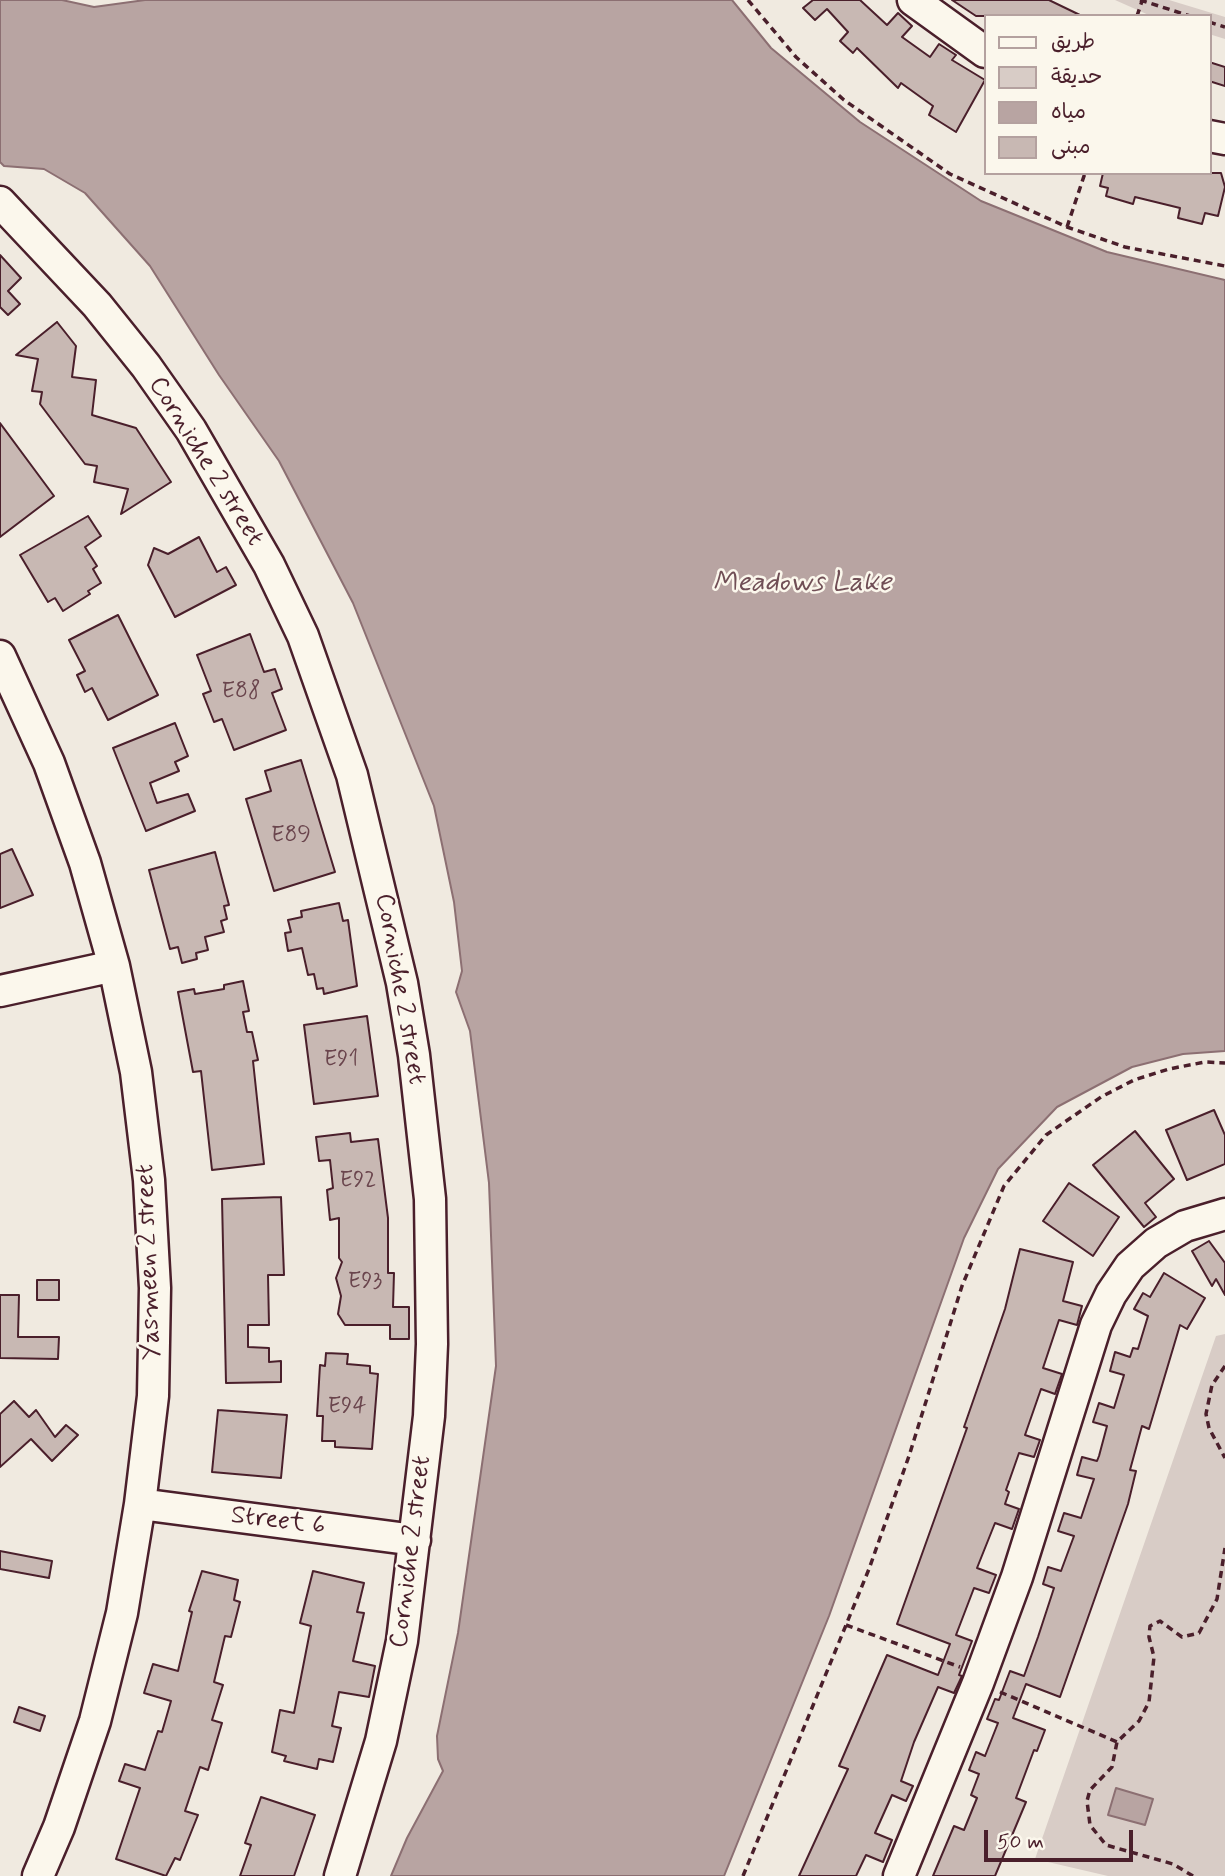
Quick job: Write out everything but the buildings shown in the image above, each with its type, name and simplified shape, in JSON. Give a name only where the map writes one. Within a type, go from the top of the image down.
[{"type":"street","points":[[913,0],[984,51]]},
{"type":"street","name":"Corniche 2 street","points":[[0,202],[45,247],[113,325],[191,430],[232,497],[303,636],[352,775],[402,984],[417,1079],[430,1199],[432,1344],[429,1416],[402,1641],[383,1729],[340,1876]]},
{"type":"street","name":"Yasmeen 2 street","points":[[2,663],[49,763],[85,863],[114,966],[141,1112],[149,1180],[155,1288],[153,1396],[141,1504],[122,1614],[95,1721],[59,1827],[38,1876]]},
{"type":"street","points":[[0,991],[114,966]]},
{"type":"street","points":[[899,1876],[980,1679],[1046,1491],[1097,1325],[1111,1294],[1130,1266],[1156,1243],[1185,1226],[1225,1214]]},
{"type":"street","name":"Street 6","points":[[141,1504],[415,1539]]},
{"type":"path","points":[[748,0],[796,57],[844,100],[950,174],[1067,227],[1125,247],[1225,266]]},
{"type":"path","points":[[1141,0],[1184,14]]},
{"type":"path","points":[[1067,227],[1084,175]]},
{"type":"path","points":[[743,1876],[846,1625],[909,1456],[976,1248],[1004,1186],[1046,1135],[1101,1097],[1134,1080],[1169,1069],[1205,1062],[1225,1063]]},
{"type":"path","points":[[1225,1366],[1212,1385],[1206,1414],[1209,1428],[1225,1458]]},
{"type":"path","points":[[1193,1876],[1173,1864],[1106,1845],[1090,1825],[1087,1801],[1090,1790],[1112,1767],[1117,1742],[1139,1721],[1149,1702],[1154,1667],[1150,1626],[1160,1621],[1182,1637],[1199,1633],[1219,1592],[1225,1548]]},
{"type":"path","points":[[846,1625],[980,1679],[1117,1742]]},
{"type":"green space","points":[[1115,0],[1169,0],[1225,17],[1225,39],[1211,35],[1211,14],[1146,14]]},
{"type":"green space","points":[[1225,1334],[1225,1876],[1108,1876],[1035,1859],[1216,1336]]},
{"type":"water","name":"Meadows Lake","points":[[0,0],[62,0],[94,7],[145,0],[732,0],[771,48],[860,122],[981,201],[1107,252],[1225,280],[1225,1051],[1183,1054],[1132,1067],[1057,1107],[998,1169],[964,1238],[829,1616],[724,1876],[391,1876],[407,1838],[443,1771],[438,1759],[437,1736],[458,1633],[496,1366],[489,1183],[470,1031],[456,992],[462,971],[454,902],[434,806],[353,603],[279,461],[219,375],[150,266],[85,193],[44,169],[4,166],[0,162]]},
{"type":"water","points":[[1116,1788],[1153,1799],[1145,1825],[1108,1815]]}]
